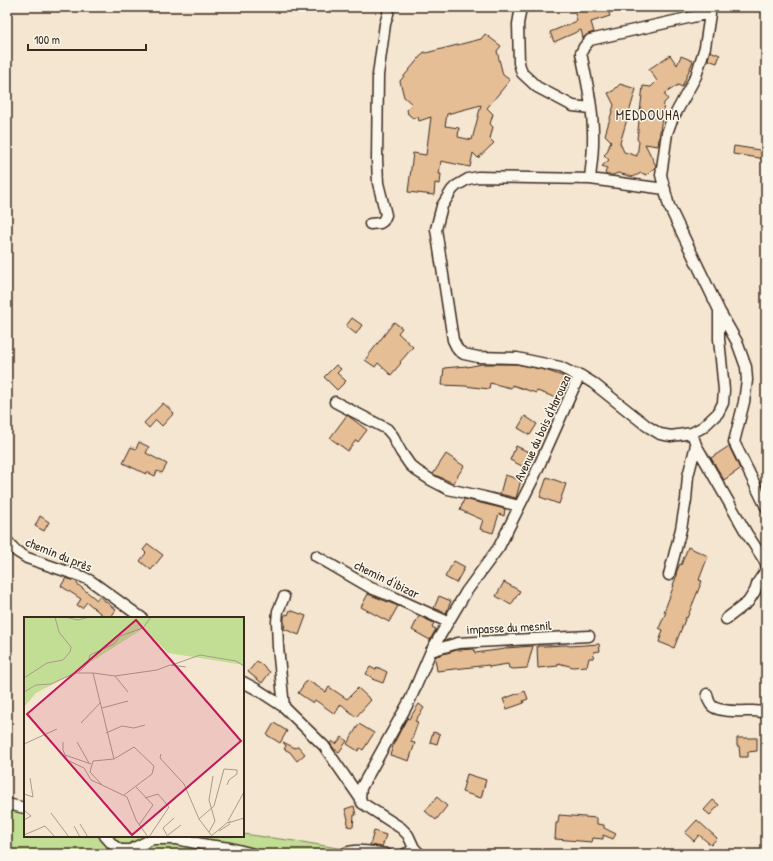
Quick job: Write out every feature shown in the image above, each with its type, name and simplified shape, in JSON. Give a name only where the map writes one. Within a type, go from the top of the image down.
[{"type":"street","points":[[370,224],[380,224],[386,215],[378,183],[378,75],[385,24],[389,7]]},
{"type":"street","points":[[521,7],[518,24],[519,63],[522,73],[537,87],[573,106],[591,108]]},
{"type":"street","points":[[590,179],[593,142],[591,108],[581,53],[584,47],[590,40],[711,10]]},
{"type":"street","name":"Avenue du bois d'Harouza","points":[[360,798],[361,788],[410,700],[431,651],[466,592],[499,547],[534,477],[580,375],[593,383],[647,426],[660,434],[671,436],[692,433],[703,427],[718,413],[723,403],[724,390],[719,339],[719,310],[669,206],[661,175],[667,133],[671,122],[696,76],[705,48],[711,10]]},
{"type":"street","points":[[580,375],[574,374],[560,367],[517,358],[478,356],[464,354],[458,350],[453,340],[436,229],[442,206],[456,186],[468,179],[478,177],[590,179],[665,189]]},
{"type":"street","points":[[719,310],[737,342],[746,367],[744,402],[734,442],[766,507]]},
{"type":"street","points":[[336,402],[387,429],[393,436],[410,465],[431,480],[448,489],[519,506]]},
{"type":"street","points":[[692,433],[696,445],[747,534],[766,563]]},
{"type":"street","points":[[670,575],[681,529],[688,476],[696,445]]},
{"type":"street","name":"chemin du près","points":[[7,541],[12,550],[27,558],[91,581],[141,617]]},
{"type":"street","name":"chemin d'ibizar","points":[[316,556],[371,588],[390,595],[448,622]]},
{"type":"street","points":[[726,619],[748,602],[766,570]]},
{"type":"street","points":[[284,597],[278,611],[277,622],[284,707]]},
{"type":"street","name":"impasse du mesnil","points":[[431,651],[458,643],[589,636]]},
{"type":"street","points":[[244,683],[284,707],[324,746],[362,803],[386,818],[408,835],[417,851],[405,854]]},
{"type":"street","points":[[707,694],[708,701],[712,706],[718,709],[766,713]]},
{"type":"street","points":[[7,804],[24,808]]},
{"type":"street","points":[[106,837],[120,850],[130,850],[152,839],[176,840],[230,848],[254,854]]},
{"type":"street","points":[[343,854],[347,852],[365,851],[386,854]]},
{"type":"green space","points":[[7,801],[24,803],[24,837],[244,837],[244,834],[374,854],[7,854]]},
{"type":"building","points":[[573,7],[607,7],[610,16],[591,22],[594,32],[583,38],[581,30],[554,42],[550,32],[577,21]]},
{"type":"building","points":[[485,34],[501,46],[497,51],[503,75],[510,80],[487,108],[493,114],[490,124],[493,127],[490,139],[494,143],[478,158],[473,153],[470,167],[441,161],[439,174],[441,174],[440,184],[435,183],[434,195],[408,192],[413,153],[426,155],[431,117],[419,121],[418,117],[413,118],[408,114],[407,110],[412,104],[404,97],[400,81],[424,52],[426,53],[481,39]],"holes":[[[481,105],[472,140],[458,137],[459,128],[445,126],[447,114]]]},
{"type":"building","points":[[710,51],[720,55],[717,63],[708,60]]},
{"type":"building","points":[[670,55],[677,65],[681,56],[693,61],[682,87],[678,85],[664,94],[668,99],[664,103],[658,146],[645,144],[656,166],[647,175],[641,173],[633,177],[618,173],[607,175],[605,173],[607,168],[602,166],[609,160],[604,155],[607,152],[611,141],[605,135],[614,105],[608,93],[613,91],[620,84],[636,89],[620,143],[624,152],[637,156],[639,142],[637,139],[643,86],[651,87],[657,81],[649,69]]},
{"type":"building","points":[[734,146],[766,151],[766,159],[733,154]]},
{"type":"building","points":[[352,318],[362,325],[356,334],[346,326]]},
{"type":"building","points":[[394,322],[402,328],[398,333],[413,347],[391,375],[378,363],[375,367],[365,360]]},
{"type":"building","points":[[482,364],[516,364],[545,370],[565,377],[557,398],[512,385],[511,388],[490,383],[489,389],[442,385],[444,368],[467,367]]},
{"type":"building","points":[[336,365],[341,369],[337,373],[346,381],[337,390],[324,377]]},
{"type":"building","points":[[163,403],[174,413],[162,426],[156,420],[149,428],[144,423]]},
{"type":"building","points":[[347,415],[367,430],[358,442],[356,440],[348,451],[330,438]]},
{"type":"building","points":[[525,416],[537,424],[530,435],[518,428]]},
{"type":"building","points":[[139,442],[149,447],[146,453],[167,464],[162,473],[157,471],[155,476],[147,472],[146,474],[123,463],[131,447],[136,449]]},
{"type":"building","points":[[516,446],[535,455],[528,469],[510,460]]},
{"type":"building","points":[[729,446],[740,469],[724,480],[711,458]]},
{"type":"building","points":[[446,454],[464,466],[453,483],[433,474]]},
{"type":"building","points":[[505,475],[521,480],[516,498],[500,494]]},
{"type":"building","points":[[547,477],[566,484],[559,504],[540,497]]},
{"type":"building","points":[[464,499],[505,509],[504,516],[499,514],[493,533],[480,529],[483,520],[460,510]]},
{"type":"building","points":[[40,516],[49,522],[44,531],[35,526]]},
{"type":"building","points":[[148,544],[163,555],[151,570],[140,561],[146,553],[143,550]]},
{"type":"building","points":[[688,547],[708,556],[699,580],[702,581],[674,648],[659,642],[663,630],[659,628],[666,612],[664,612],[674,585],[677,575],[676,573]]},
{"type":"building","points":[[454,561],[465,567],[456,583],[445,577]]},
{"type":"building","points":[[66,578],[78,582],[77,584],[97,600],[99,596],[116,610],[111,617],[105,617],[87,602],[82,608],[77,605],[81,599],[61,586]]},
{"type":"building","points":[[504,582],[520,591],[511,605],[496,596]]},
{"type":"building","points":[[368,594],[398,606],[389,622],[361,607]]},
{"type":"building","points":[[439,596],[451,601],[446,613],[434,608]]},
{"type":"building","points":[[290,610],[306,616],[299,635],[284,629],[284,617],[286,614],[288,615]]},
{"type":"building","points":[[419,616],[434,623],[432,627],[436,629],[430,640],[412,630]]},
{"type":"building","points":[[599,644],[600,651],[594,652],[593,658],[589,658],[587,666],[573,667],[558,663],[558,666],[538,668],[537,646]]},
{"type":"building","points":[[533,646],[527,668],[513,669],[509,668],[508,664],[437,671],[436,656],[457,650],[474,649],[475,653],[506,648]]},
{"type":"building","points":[[257,661],[270,672],[262,683],[248,672]]},
{"type":"building","points":[[370,667],[376,670],[377,667],[387,672],[383,683],[372,679],[373,678],[366,674]]},
{"type":"building","points":[[307,680],[326,692],[329,687],[347,699],[358,688],[371,700],[356,717],[341,704],[335,714],[315,700],[313,703],[298,693]]},
{"type":"building","points":[[525,691],[528,699],[523,701],[524,703],[507,709],[503,699]]},
{"type":"building","points":[[419,704],[424,708],[415,721],[418,722],[411,742],[415,743],[409,761],[390,755],[394,743],[407,718],[409,719]]},
{"type":"building","points":[[274,723],[287,731],[280,743],[267,735]]},
{"type":"building","points":[[359,724],[374,733],[363,750],[360,748],[358,751],[347,744]]},
{"type":"building","points":[[433,732],[440,734],[437,744],[430,742]]},
{"type":"building","points":[[342,737],[347,741],[339,752],[334,749],[330,743],[332,741],[336,744]]},
{"type":"building","points":[[737,738],[757,738],[757,751],[748,752],[748,757],[740,757],[739,746],[737,746]]},
{"type":"building","points":[[283,742],[295,748],[298,746],[305,754],[297,761],[290,752],[284,749],[286,746]]},
{"type":"building","points":[[467,774],[486,780],[481,798],[462,792]]},
{"type":"building","points":[[437,797],[447,806],[436,820],[425,811]]},
{"type":"building","points":[[713,800],[719,805],[710,815],[704,810]]},
{"type":"building","points":[[354,806],[356,815],[354,815],[353,827],[347,826],[348,819],[345,809]]},
{"type":"building","points":[[559,815],[597,818],[597,824],[604,825],[604,828],[616,834],[613,839],[603,835],[603,839],[593,838],[592,842],[555,839],[556,823],[558,823]]},
{"type":"building","points":[[697,820],[717,838],[711,845],[699,835],[694,841],[685,833]]},
{"type":"building","points":[[374,831],[386,835],[382,847],[370,845]]},
{"type":"district","name":"MEDDOUHA","points":[[648,114]]}]
